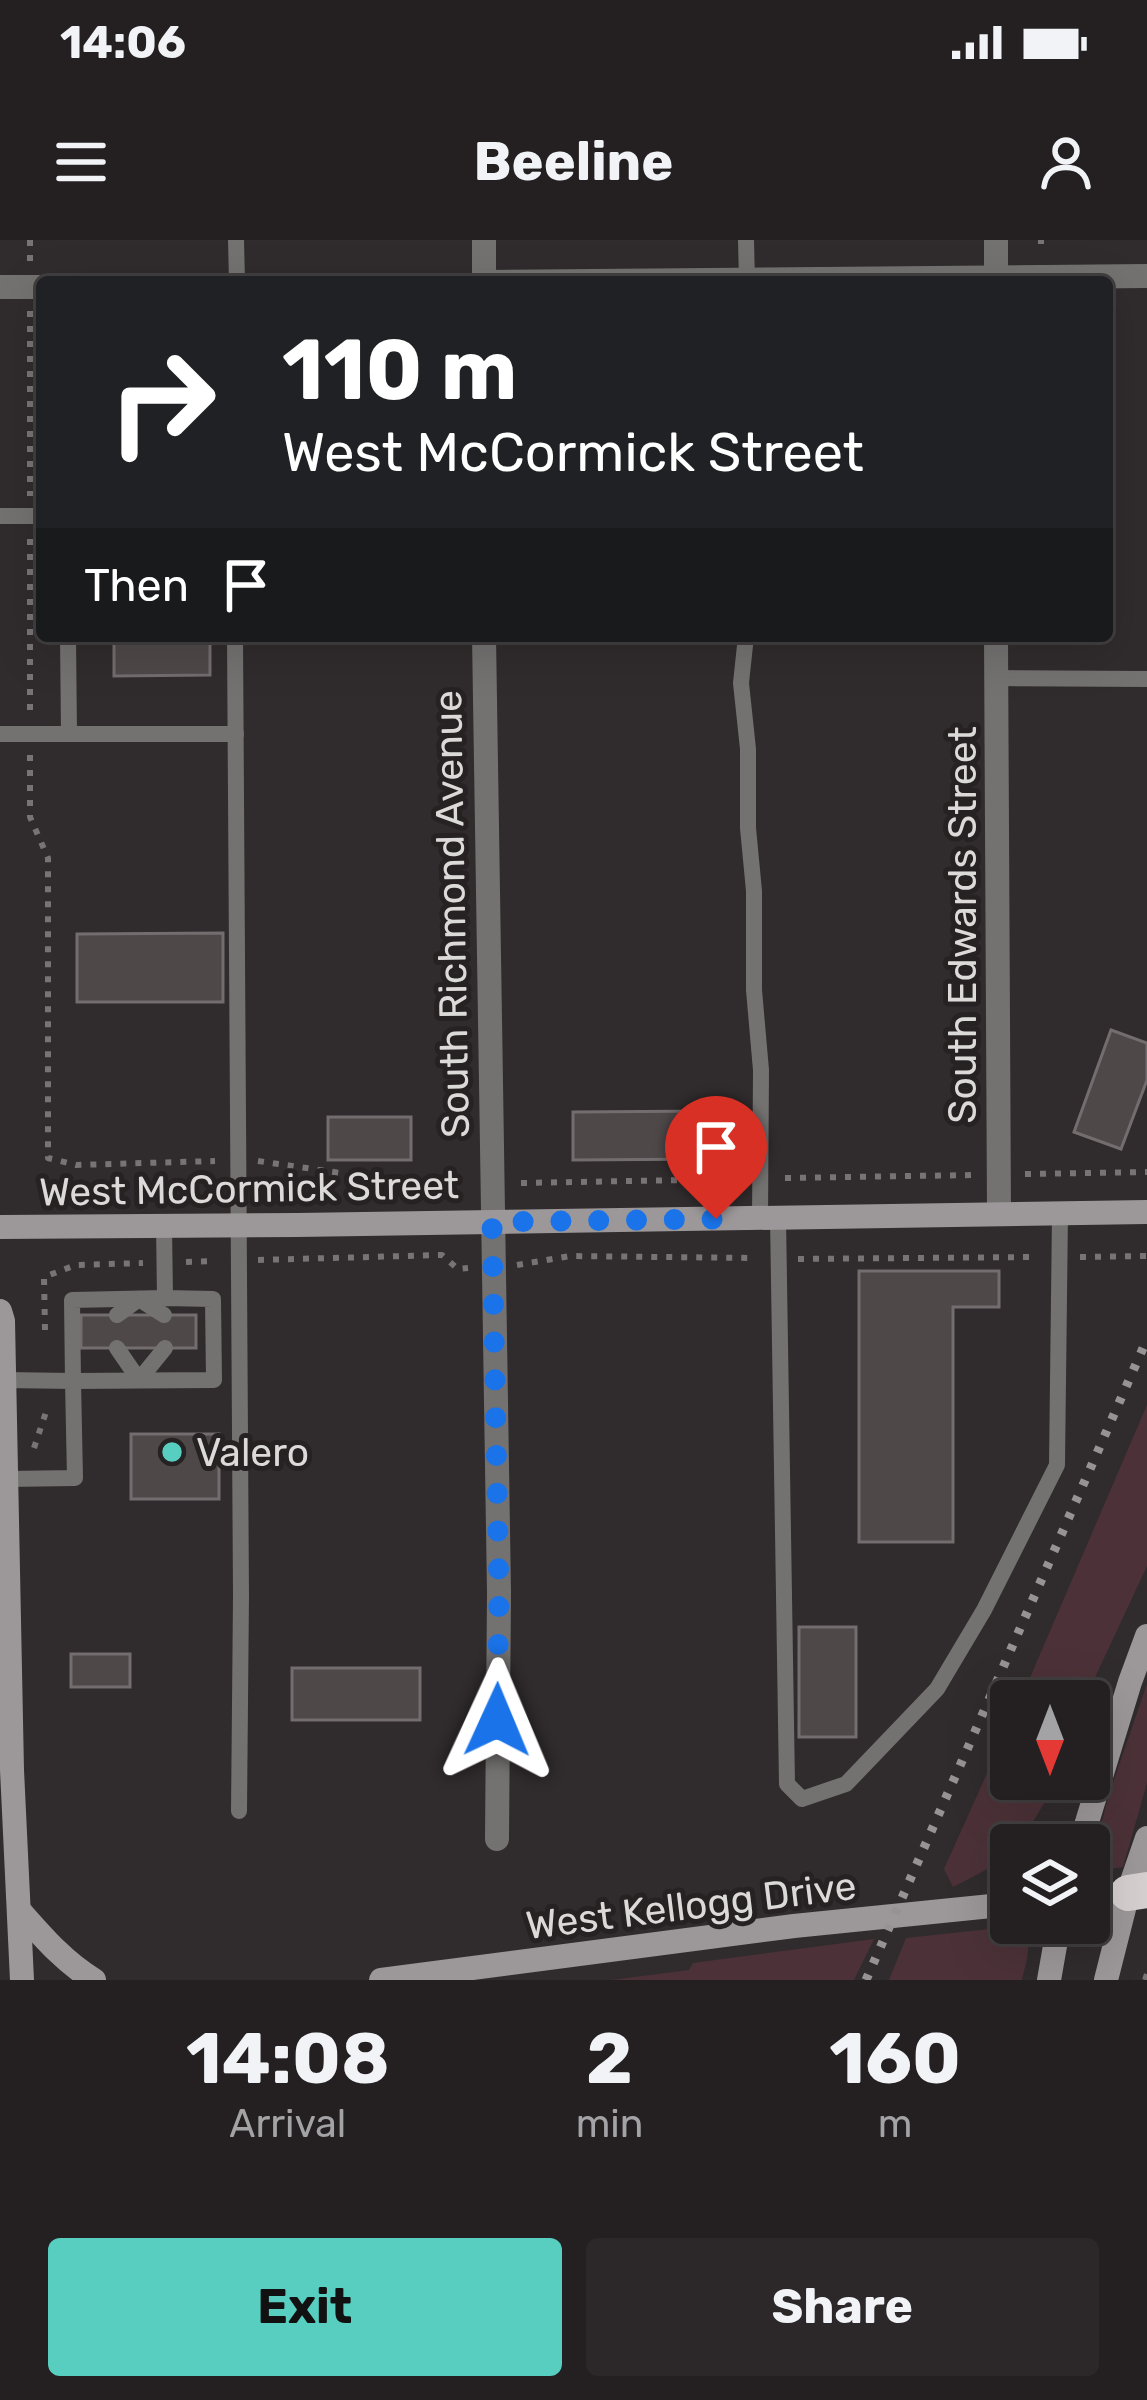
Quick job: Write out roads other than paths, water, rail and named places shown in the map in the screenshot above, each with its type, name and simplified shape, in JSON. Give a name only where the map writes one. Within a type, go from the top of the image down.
[{"type":"main road","name":"West McCormick Street","points":[[0,1226],[1147,1212]]},
{"type":"main road","points":[[0,1311],[22,1980]]},
{"type":"main road","points":[[1086,1824],[1147,1636]]},
{"type":"main road","points":[[1106,1980],[1137,1891],[1147,1838]]},
{"type":"main road","name":"West Kellogg Drive","points":[[382,1980],[794,1926],[990,1906]]},
{"type":"main road","points":[[19,1910],[46,1942],[94,1980]]},
{"type":"main road","points":[[1049,1980],[1055,1944]]},
{"type":"street","points":[[482,276],[484,240]]},
{"type":"street","points":[[996,240],[997,276]]},
{"type":"street","points":[[1113,277],[1147,276]]},
{"type":"street","points":[[0,287],[36,286]]},
{"type":"street","name":"South Richmond Avenue","points":[[484,642],[499,1593],[496,1839]]},
{"type":"street","name":"South Edwards Street","points":[[997,642],[999,1214]]},
{"type":"lane","points":[[236,240],[237,276]]},
{"type":"lane","points":[[746,240],[747,276]]},
{"type":"lane","points":[[0,516],[36,516]]},
{"type":"lane","points":[[68,642],[69,734]]},
{"type":"lane","points":[[235,642],[242,1596],[239,1811]]},
{"type":"lane","points":[[745,642],[741,683],[748,748],[754,990],[761,1070],[760,1179],[778,1258],[787,1784],[802,1799],[846,1784],[937,1689],[984,1610],[1057,1465],[1060,1213]]},
{"type":"lane","points":[[997,678],[1147,679]]},
{"type":"lane","points":[[0,734],[236,734]]},
{"type":"lane","points":[[164,1225],[165,1306]]},
{"type":"lane","points":[[117,1315],[139,1298]]},
{"type":"lane","points":[[4,1380],[46,1381],[73,1381],[139,1380],[214,1380],[213,1298],[165,1306],[139,1298],[72,1300],[73,1381],[75,1478],[7,1479]]},
{"type":"lane","points":[[213,1342],[240,1342]]},
{"type":"lane","points":[[116,1348],[139,1380]]},
{"type":"lane","points":[[139,1380],[165,1348]]},
{"type":"railway","points":[[866,1980],[1147,1339]]},
{"type":"place","name":"Valero","points":[[172,1452]]}]
